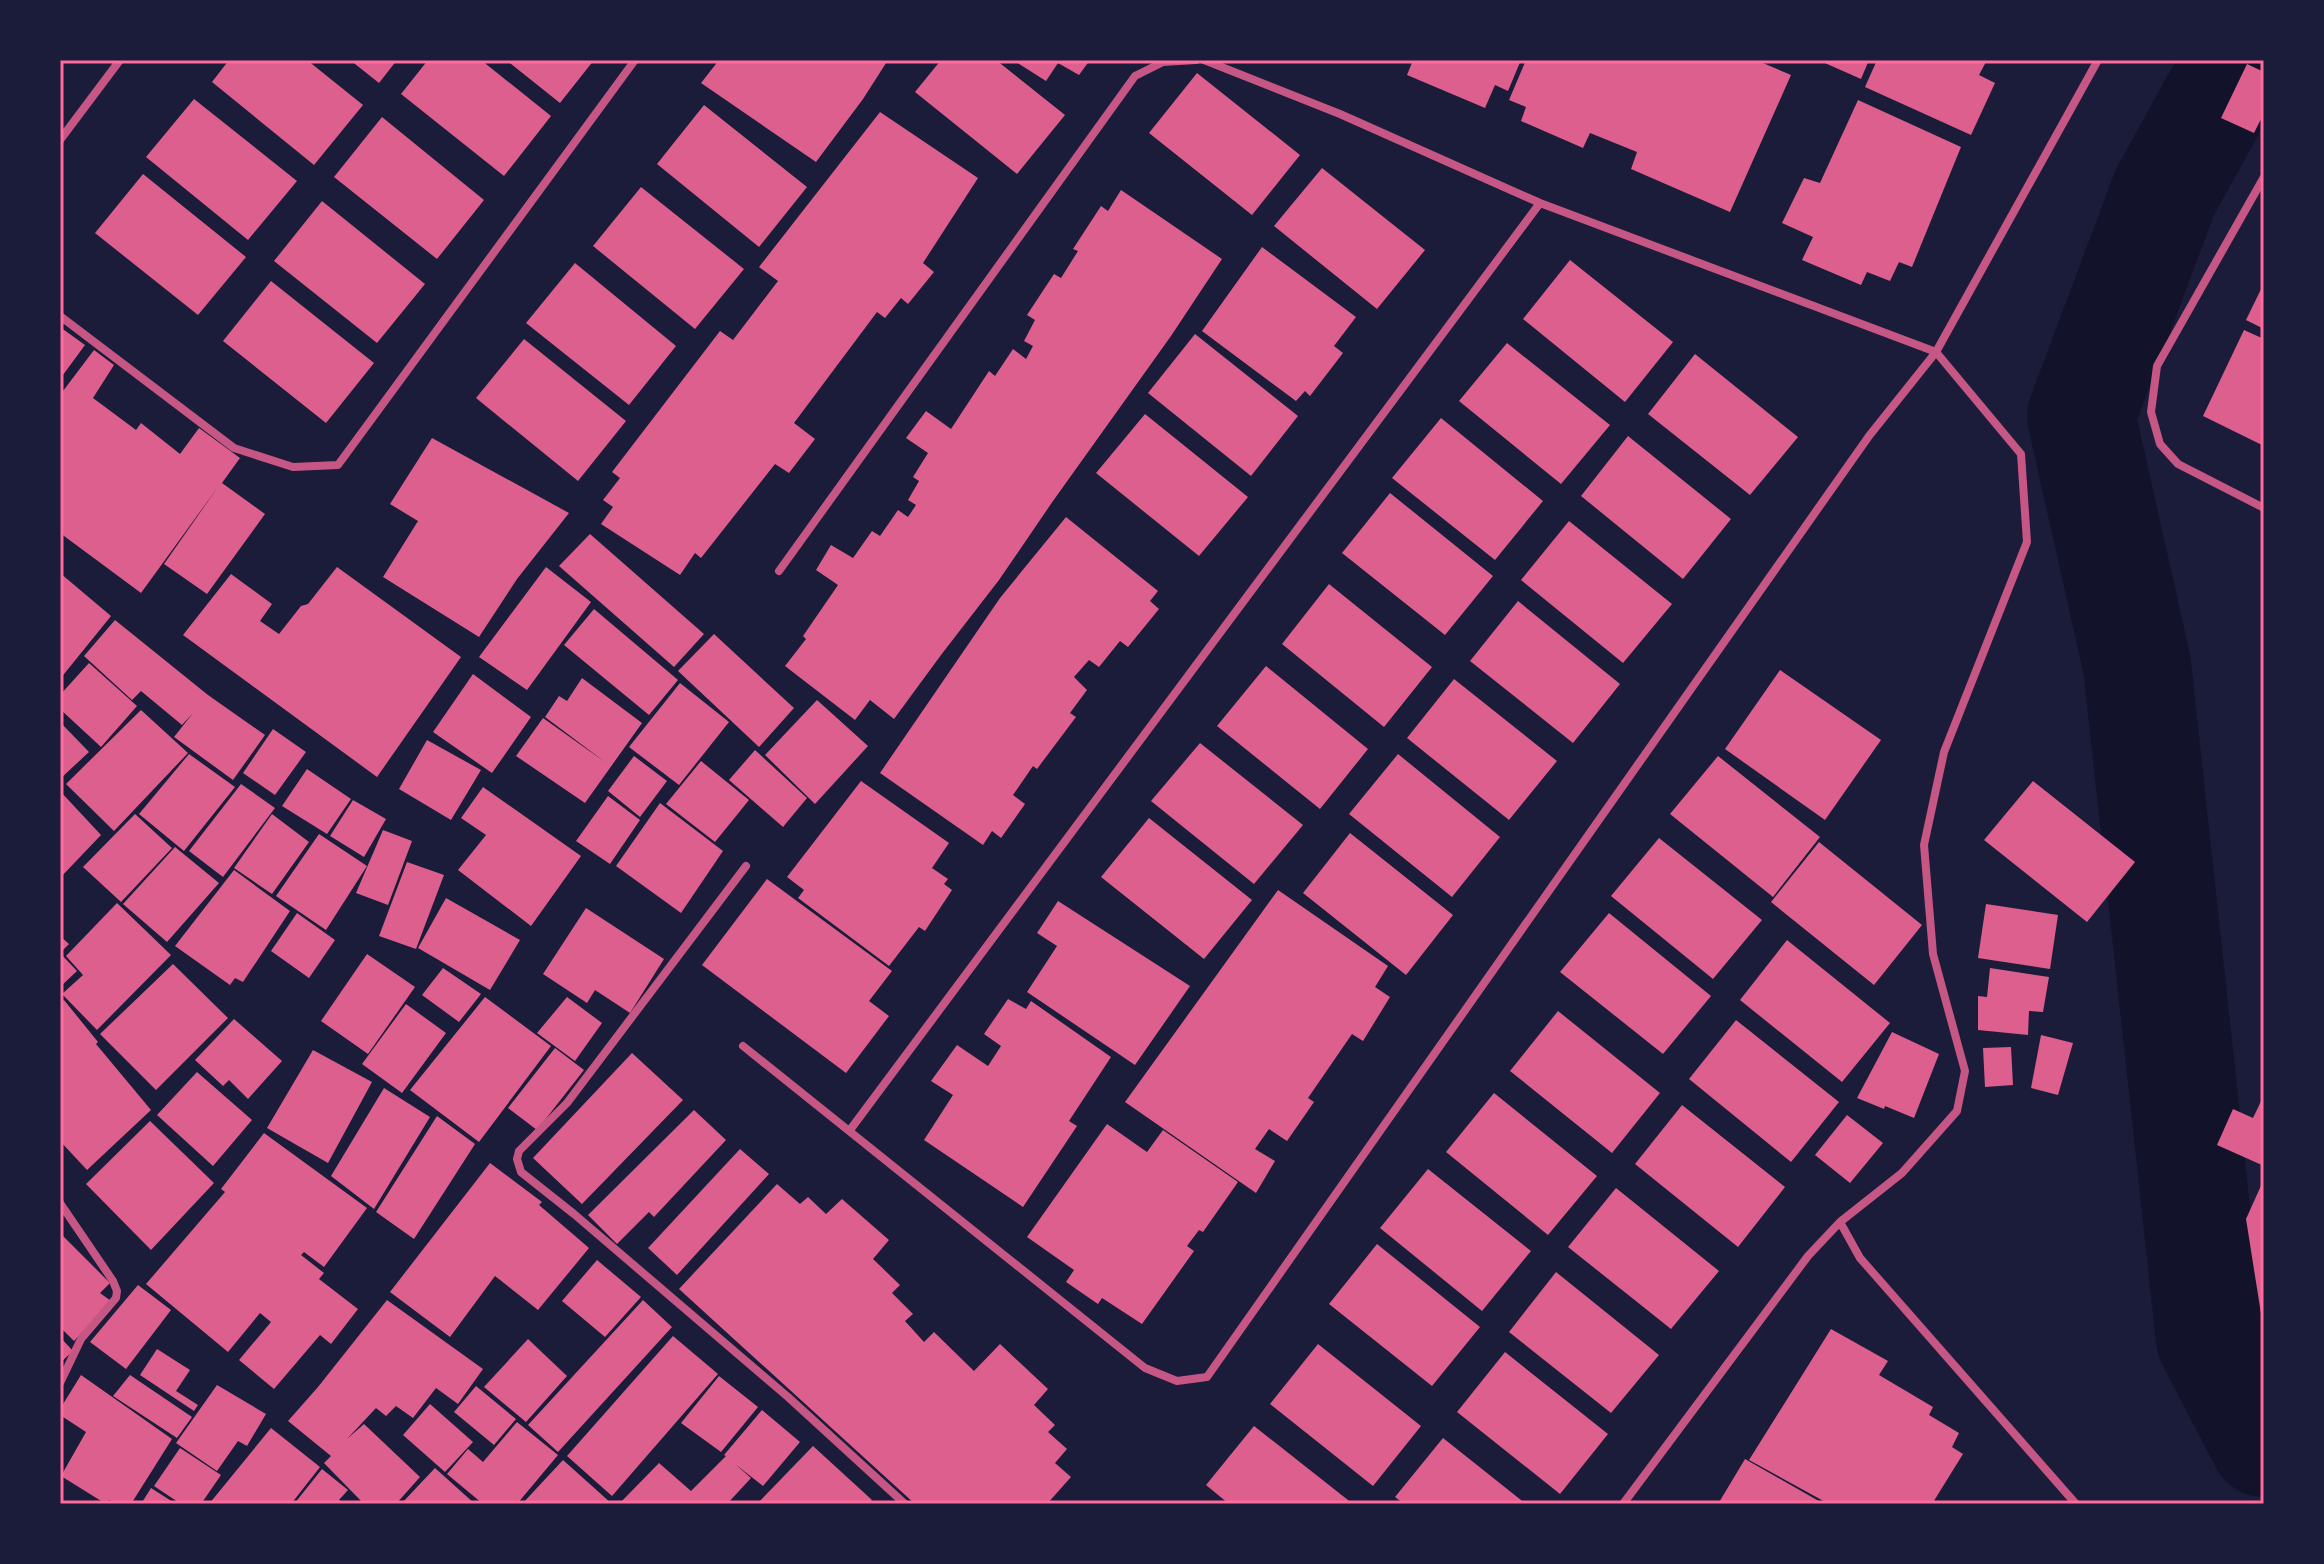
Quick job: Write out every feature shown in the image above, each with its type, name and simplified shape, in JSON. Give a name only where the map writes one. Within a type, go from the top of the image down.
[{"type":"street","points":[[60,140],[120,60]]},
{"type":"street","points":[[60,316],[234,448],[293,467],[338,465],[635,60]]},
{"type":"street","points":[[779,571],[1135,76],[1163,62],[1196,60]]},
{"type":"street","points":[[1204,60],[1340,114],[1540,203],[1936,352],[2021,454],[2027,542],[1944,752],[1924,845],[1933,954],[1965,1071],[1957,1111],[1902,1173],[1840,1222],[1808,1256],[1623,1504]]},
{"type":"street","points":[[743,1046],[1145,1368],[1177,1381],[1207,1377],[1869,436],[1936,352],[2098,60]]},
{"type":"street","points":[[2264,177],[2157,366],[2151,412],[2160,444],[2178,464],[2264,508]]},
{"type":"street","points":[[850,1130],[1540,203]]},
{"type":"street","points":[[746,866],[567,1103],[519,1151],[517,1159],[521,1172],[788,1397],[905,1504]]},
{"type":"street","points":[[60,1203],[117,1291],[116,1298],[81,1339],[60,1383]]},
{"type":"street","points":[[1840,1222],[1860,1258],[2076,1504]]},
{"type":"building","points":[[229,60],[307,60],[363,105],[314,165],[212,82]]},
{"type":"building","points":[[350,60],[397,60],[379,83]]},
{"type":"building","points":[[428,60],[481,60],[551,116],[504,176],[401,94]]},
{"type":"building","points":[[506,60],[594,60],[560,103]]},
{"type":"building","points":[[719,60],[888,60],[816,162],[701,83]]},
{"type":"building","points":[[941,60],[996,60],[1065,115],[1017,174],[915,92]]},
{"type":"building","points":[[1013,60],[1090,60],[1079,75],[1058,63],[1046,81]]},
{"type":"building","points":[[1413,60],[1521,60],[1508,91],[1495,85],[1485,108],[1407,75]]},
{"type":"building","points":[[1526,60],[1756,60],[1791,75],[1730,212],[1631,169],[1637,152],[1590,133],[1583,148],[1521,121],[1526,107],[1509,100]]},
{"type":"building","points":[[1818,60],[1869,60],[1861,79]]},
{"type":"building","points":[[1877,60],[1987,60],[1979,75],[1995,83],[1971,135],[1865,87]]},
{"type":"building","points":[[2247,64],[2264,72],[2264,113],[2254,133],[2221,118]]},
{"type":"building","points":[[1197,73],[1300,155],[1252,215],[1149,133]]},
{"type":"building","points":[[194,99],[297,181],[248,240],[146,157]]},
{"type":"building","points":[[1858,100],[1961,147],[1912,267],[1899,262],[1890,281],[1867,272],[1861,285],[1802,260],[1813,237],[1782,223],[1804,178],[1820,183]]},
{"type":"building","points":[[704,105],[807,187],[759,247],[657,164]]},
{"type":"building","points":[[880,112],[978,178],[923,263],[934,272],[908,304],[901,298],[885,318],[877,312],[794,423],[815,439],[789,473],[775,464],[701,558],[695,553],[680,575],[601,524],[613,507],[603,500],[620,478],[612,472],[720,331],[733,340],[778,281],[759,267]]},
{"type":"building","points":[[382,117],[484,200],[437,259],[334,177]]},
{"type":"building","points":[[1322,168],[1425,250],[1377,309],[1274,226]]},
{"type":"building","points":[[143,174],[246,257],[198,315],[95,233]]},
{"type":"building","points":[[641,187],[744,269],[695,329],[593,246]]},
{"type":"building","points":[[1121,190],[1222,259],[999,580],[894,719],[870,700],[855,720],[785,666],[806,639],[803,636],[838,585],[816,570],[831,545],[853,558],[872,531],[880,536],[898,510],[908,517],[916,505],[908,500],[919,481],[913,477],[928,453],[906,438],[926,411],[951,429],[989,371],[995,376],[1013,349],[1026,359],[1033,346],[1024,341],[1035,320],[1027,315],[1054,274],[1061,278],[1078,251],[1073,249],[1101,206],[1108,211]]},
{"type":"building","points":[[322,201],[425,284],[377,343],[274,261]]},
{"type":"building","points":[[1262,247],[1356,317],[1334,346],[1343,353],[1310,396],[1305,391],[1296,401],[1202,331]]},
{"type":"building","points":[[1570,260],[1673,342],[1625,402],[1523,319]]},
{"type":"building","points":[[575,263],[676,346],[629,405],[526,323]]},
{"type":"building","points":[[271,281],[374,363],[326,423],[223,341]]},
{"type":"building","points":[[2264,283],[2264,329],[2246,320]]},
{"type":"building","points":[[60,327],[85,345],[60,379]]},
{"type":"building","points":[[2244,330],[2264,339],[2264,446],[2203,416]]},
{"type":"building","points":[[1195,334],[1298,416],[1251,476],[1148,393]]},
{"type":"building","points":[[524,339],[626,421],[578,481],[476,398]]},
{"type":"building","points":[[1507,343],[1610,425],[1561,484],[1459,401]]},
{"type":"building","points":[[94,350],[114,365],[93,398],[136,430],[141,423],[180,454],[199,428],[240,458],[222,483],[265,514],[207,594],[164,564],[218,487],[141,593],[60,533],[60,395]]},
{"type":"building","points":[[1695,354],[1798,437],[1750,495],[1648,414]]},
{"type":"building","points":[[1145,414],[1248,497],[1199,556],[1096,473]]},
{"type":"building","points":[[1441,418],[1543,501],[1495,560],[1392,478]]},
{"type":"building","points":[[1628,436],[1731,519],[1683,579],[1581,496]]},
{"type":"building","points":[[432,438],[569,513],[517,579],[479,637],[383,577],[418,521],[390,504]]},
{"type":"building","points":[[1390,493],[1493,576],[1445,635],[1342,553]]},
{"type":"building","points":[[1066,517],[1158,591],[1150,601],[1159,609],[1128,647],[1120,641],[1099,667],[1089,660],[1074,677],[1087,690],[1070,713],[1076,717],[1037,769],[1033,766],[1013,795],[1025,804],[1001,838],[992,831],[983,845],[880,773],[1000,598]]},
{"type":"building","points":[[1569,521],[1672,604],[1623,663],[1521,580]]},
{"type":"building","points":[[590,534],[704,634],[674,667],[559,566]]},
{"type":"building","points":[[337,567],[461,657],[377,777],[183,635],[231,574],[272,604],[260,621],[279,634]]},
{"type":"building","points":[[546,567],[591,602],[527,690],[479,657]]},
{"type":"building","points":[[60,573],[111,616],[60,679]]},
{"type":"building","points":[[1329,584],[1432,667],[1384,727],[1282,644]]},
{"type":"building","points":[[1518,601],[1620,684],[1573,743],[1470,661]]},
{"type":"building","points":[[594,609],[678,680],[649,715],[564,645]]},
{"type":"building","points":[[115,620],[208,695],[265,735],[233,780],[174,737],[193,713],[182,725],[141,691],[132,700],[84,656]]},
{"type":"building","points":[[714,634],[794,708],[759,747],[678,671]]},
{"type":"building","points":[[89,663],[137,706],[101,747],[60,709],[60,695]]},
{"type":"building","points":[[1266,666],[1368,749],[1320,809],[1217,726]]},
{"type":"building","points":[[1780,670],[1881,740],[1825,820],[1725,749]]},
{"type":"building","points":[[473,674],[531,717],[492,773],[433,732]]},
{"type":"building","points":[[582,678],[642,723],[585,803],[516,756],[543,718],[605,762],[545,717],[559,696],[567,701]]},
{"type":"building","points":[[1454,679],[1557,761],[1509,820],[1407,738]]},
{"type":"building","points":[[680,683],[729,722],[679,785],[629,747]]},
{"type":"building","points":[[817,700],[868,746],[815,804],[765,755]]},
{"type":"building","points":[[141,710],[188,753],[114,831],[66,784]]},
{"type":"building","points":[[60,722],[89,752],[60,779]]},
{"type":"building","points":[[273,729],[306,752],[275,795],[243,773]]},
{"type":"building","points":[[427,740],[481,770],[451,820],[399,789]]},
{"type":"building","points":[[1200,743],[1303,825],[1254,884],[1151,801]]},
{"type":"building","points":[[755,750],[807,798],[783,827],[729,780]]},
{"type":"building","points":[[189,754],[235,787],[184,851],[139,814]]},
{"type":"building","points":[[1398,754],[1500,837],[1452,897],[1349,814]]},
{"type":"building","points":[[634,756],[667,781],[640,817],[608,791]]},
{"type":"building","points":[[1718,756],[1820,837],[1773,897],[1670,814]]},
{"type":"building","points":[[701,761],[749,800],[715,842],[666,804]]},
{"type":"building","points":[[307,769],[351,799],[327,834],[282,806]]},
{"type":"building","points":[[861,781],[949,843],[932,868],[948,879],[944,884],[952,890],[925,931],[919,927],[889,966],[798,898],[804,890],[787,877]]},
{"type":"building","points":[[2033,781],[2135,862],[2087,922],[1984,840]]},
{"type":"building","points":[[241,784],[275,808],[223,877],[189,851]]},
{"type":"building","points":[[483,787],[581,856],[531,926],[458,870],[486,835],[461,818]]},
{"type":"building","points":[[60,791],[101,835],[60,878]]},
{"type":"building","points":[[608,796],[640,820],[610,864],[576,841]]},
{"type":"building","points":[[353,800],[386,819],[364,857],[330,836]]},
{"type":"building","points":[[660,803],[723,851],[681,913],[616,866]]},
{"type":"building","points":[[135,814],[172,848],[121,902],[83,867]]},
{"type":"building","points":[[272,814],[309,842],[272,894],[234,868]]},
{"type":"building","points":[[1149,818],[1252,900],[1204,959],[1101,877]]},
{"type":"building","points":[[383,830],[412,841],[388,905],[356,893]]},
{"type":"building","points":[[1350,833],[1453,915],[1406,975],[1303,893]]},
{"type":"building","points":[[319,834],[367,866],[326,930],[276,896]]},
{"type":"building","points":[[1659,838],[1762,920],[1713,979],[1611,896]]},
{"type":"building","points":[[1819,842],[1922,925],[1874,985],[1771,902]]},
{"type":"building","points":[[175,847],[219,883],[167,942],[123,904]]},
{"type":"building","points":[[407,862],[444,875],[416,949],[379,936]]},
{"type":"building","points":[[234,870],[290,911],[243,982],[235,978],[230,985],[175,946]]},
{"type":"building","points":[[767,879],[892,971],[869,1001],[889,1016],[846,1073],[702,965]]},
{"type":"building","points":[[1278,890],[1388,966],[1375,987],[1390,997],[1363,1041],[1352,1034],[1308,1098],[1314,1102],[1287,1141],[1269,1129],[1255,1149],[1275,1161],[1256,1193],[1125,1102]]},
{"type":"building","points":[[446,898],[520,940],[490,990],[418,948]]},
{"type":"building","points":[[1058,901],[1190,986],[1135,1065],[1027,992],[1057,946],[1037,933]]},
{"type":"building","points":[[117,903],[171,955],[97,1030],[62,994],[83,975],[66,956]]},
{"type":"building","points":[[1986,904],[2058,915],[2050,969],[1978,958]]},
{"type":"building","points":[[586,908],[664,959],[630,1013],[595,990],[587,1003],[543,974]]},
{"type":"building","points":[[297,913],[335,940],[309,978],[271,951]]},
{"type":"building","points":[[1609,913],[1711,996],[1663,1054],[1560,972]]},
{"type":"building","points":[[60,936],[69,944],[60,953]]},
{"type":"building","points":[[1787,940],[1890,1023],[1842,1082],[1740,1000]]},
{"type":"building","points":[[60,953],[77,971],[60,987]]},
{"type":"building","points":[[367,954],[415,987],[368,1054],[321,1021]]},
{"type":"building","points":[[173,964],[228,1018],[156,1090],[100,1034]]},
{"type":"building","points":[[443,968],[481,994],[459,1022],[422,995]]},
{"type":"building","points":[[1990,968],[2049,977],[2043,1012],[2029,1011],[2028,1035],[1978,1030],[1978,996],[1987,997]]},
{"type":"building","points":[[485,997],[551,1046],[479,1142],[410,1090]]},
{"type":"building","points":[[567,997],[602,1023],[575,1061],[537,1033]]},
{"type":"building","points":[[1008,999],[1026,1009],[1031,1001],[1111,1057],[1069,1121],[1077,1126],[1023,1207],[924,1140],[953,1095],[931,1081],[957,1045],[988,1066],[1001,1046],[984,1034]]},
{"type":"building","points":[[64,1000],[151,1110],[87,1170],[60,1141],[60,1003]]},
{"type":"building","points":[[406,1004],[446,1033],[402,1093],[362,1064]]},
{"type":"building","points":[[1558,1011],[1660,1093],[1612,1153],[1510,1071]]},
{"type":"building","points":[[234,1019],[282,1061],[248,1099],[229,1080],[223,1086],[195,1060]]},
{"type":"building","points":[[1736,1020],[1839,1102],[1791,1162],[1689,1079]]},
{"type":"building","points":[[1892,1032],[1939,1054],[1914,1118],[1857,1098]]},
{"type":"building","points":[[2041,1035],[2073,1043],[2058,1095],[2031,1088]]},
{"type":"building","points":[[2011,1047],[2013,1085],[1985,1087],[1983,1048]]},
{"type":"building","points":[[555,1048],[584,1070],[537,1130],[508,1108]]},
{"type":"building","points":[[313,1050],[372,1082],[328,1163],[267,1128]]},
{"type":"building","points":[[632,1053],[683,1100],[582,1204],[533,1158]]},
{"type":"building","points":[[197,1072],[252,1120],[213,1166],[157,1115]]},
{"type":"building","points":[[384,1088],[430,1117],[374,1209],[331,1176]]},
{"type":"building","points":[[1494,1093],[1597,1176],[1548,1235],[1446,1152]]},
{"type":"building","points":[[2264,1095],[2264,1166],[2217,1145],[2233,1109],[2253,1118]]},
{"type":"building","points":[[1682,1105],[1785,1187],[1738,1247],[1635,1164]]},
{"type":"building","points":[[694,1110],[726,1140],[654,1217],[649,1212],[617,1244],[588,1215]]},
{"type":"building","points":[[1847,1115],[1883,1143],[1850,1183],[1815,1155]]},
{"type":"building","points":[[437,1116],[475,1144],[414,1239],[376,1212]]},
{"type":"building","points":[[150,1121],[214,1183],[151,1250],[86,1184]]},
{"type":"building","points":[[1107,1124],[1147,1152],[1163,1130],[1238,1182],[1203,1232],[1199,1230],[1187,1246],[1194,1251],[1142,1324],[1102,1298],[1098,1304],[1066,1282],[1074,1270],[1027,1237]]},
{"type":"building","points":[[264,1133],[367,1208],[324,1267],[304,1252],[301,1255],[324,1273],[319,1279],[358,1309],[331,1344],[320,1335],[274,1389],[239,1360],[271,1322],[260,1313],[228,1352],[146,1284],[225,1192],[221,1189]]},
{"type":"building","points":[[740,1149],[769,1174],[677,1275],[648,1248]]},
{"type":"building","points":[[490,1163],[542,1202],[539,1205],[589,1248],[538,1310],[495,1276],[450,1337],[390,1292]]},
{"type":"building","points":[[1428,1169],[1531,1251],[1482,1311],[1380,1228]]},
{"type":"building","points":[[2264,1179],[2264,1319],[2262,1320],[2246,1219]]},
{"type":"building","points":[[777,1184],[800,1204],[808,1197],[826,1214],[842,1199],[889,1240],[873,1259],[900,1285],[892,1293],[913,1314],[905,1321],[924,1342],[934,1332],[974,1371],[1000,1344],[1048,1389],[1034,1405],[1055,1425],[1048,1432],[1067,1449],[1055,1463],[1071,1477],[1047,1504],[915,1504],[679,1289]]},
{"type":"building","points":[[1616,1188],[1719,1271],[1671,1329],[1568,1247]]},
{"type":"building","points":[[60,1233],[110,1283],[100,1293],[111,1301],[74,1341],[60,1327]]},
{"type":"building","points":[[1377,1244],[1480,1327],[1432,1386],[1329,1304]]},
{"type":"building","points":[[597,1260],[641,1297],[605,1337],[562,1301]]},
{"type":"building","points":[[1556,1272],[1659,1355],[1611,1413],[1509,1332]]},
{"type":"building","points":[[138,1285],[171,1310],[126,1369],[90,1342]]},
{"type":"building","points":[[387,1300],[483,1369],[458,1404],[436,1388],[413,1418],[396,1406],[386,1416],[376,1408],[347,1439],[364,1424],[420,1477],[396,1504],[364,1504],[324,1463],[331,1456],[288,1421]]},
{"type":"building","points":[[643,1300],[672,1327],[558,1452],[528,1425]]},
{"type":"building","points":[[1831,1329],[1888,1361],[1879,1375],[1933,1407],[1929,1415],[1959,1433],[1952,1447],[1963,1454],[1932,1504],[1829,1504],[1749,1460]]},
{"type":"building","points":[[673,1336],[718,1374],[612,1496],[567,1456]]},
{"type":"building","points":[[60,1337],[73,1351],[60,1363]]},
{"type":"building","points":[[528,1339],[567,1376],[526,1422],[484,1387]]},
{"type":"building","points":[[1318,1344],[1421,1426],[1373,1486],[1270,1404]]},
{"type":"building","points":[[157,1349],[190,1370],[176,1391],[198,1405],[194,1411],[140,1375]]},
{"type":"building","points":[[1505,1352],[1608,1434],[1560,1494],[1457,1412]]},
{"type":"building","points":[[81,1375],[172,1439],[131,1504],[116,1504],[109,1500],[106,1504],[61,1476],[86,1432],[60,1415],[60,1409]]},
{"type":"building","points":[[130,1375],[192,1417],[177,1438],[113,1396]]},
{"type":"building","points":[[719,1376],[758,1407],[721,1452],[681,1423]]},
{"type":"building","points":[[217,1385],[266,1414],[247,1446],[238,1441],[217,1471],[176,1443]]},
{"type":"building","points":[[476,1386],[516,1419],[494,1445],[454,1412]]},
{"type":"building","points":[[430,1404],[473,1442],[445,1472],[403,1435]]},
{"type":"building","points":[[762,1410],[800,1442],[763,1486],[735,1464],[751,1478],[727,1504],[619,1504],[659,1463],[691,1491],[726,1456]]},
{"type":"building","points":[[517,1422],[558,1455],[517,1504],[483,1504],[447,1474],[468,1449],[483,1462]]},
{"type":"building","points":[[1254,1426],[1353,1504],[1229,1504],[1206,1485]]},
{"type":"building","points":[[271,1428],[320,1467],[291,1504],[209,1504]]},
{"type":"building","points":[[1443,1438],[1526,1504],[1404,1504],[1395,1497]]},
{"type":"building","points":[[813,1446],[872,1500],[868,1504],[757,1504]]},
{"type":"building","points":[[180,1448],[221,1475],[201,1504],[181,1504],[154,1486]]},
{"type":"building","points":[[1745,1459],[1824,1504],[1718,1504]]},
{"type":"building","points":[[563,1460],[592,1486],[612,1504],[522,1504]]},
{"type":"building","points":[[435,1468],[475,1504],[401,1504]]},
{"type":"building","points":[[322,1469],[348,1490],[339,1500],[345,1504],[294,1504]]},
{"type":"building","points":[[151,1488],[176,1504],[141,1504]]},
{"type":"waterway","points":[[2238,60],[2165,192],[2081,416],[2137,665],[2210,1339],[2264,1443]]}]
